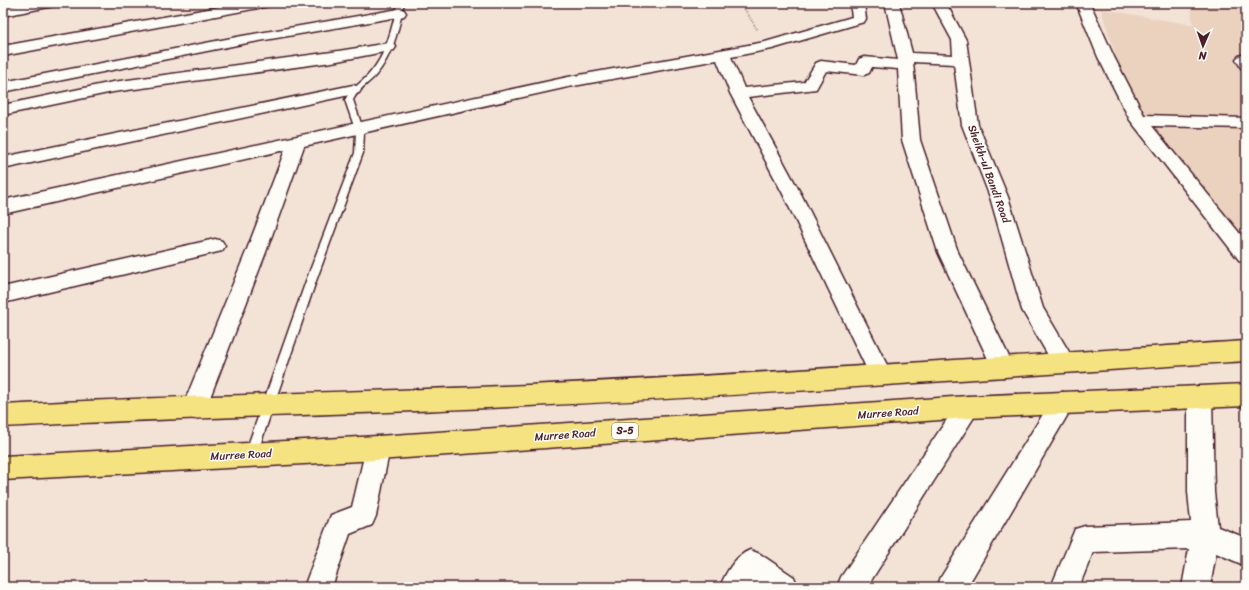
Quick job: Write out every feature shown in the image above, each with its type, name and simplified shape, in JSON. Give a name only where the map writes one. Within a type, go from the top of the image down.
[{"type":"main road","points":[[3,416],[268,404],[429,400],[882,375],[1246,351]]},
{"type":"main road","name":"Murree Road","points":[[3,468],[378,448],[968,407],[1246,395]]},
{"type":"street","points":[[3,12],[49,3]]},
{"type":"street","points":[[3,51],[145,23],[264,3]]},
{"type":"street","points":[[3,207],[568,82],[767,46],[860,19],[856,3]]},
{"type":"street","points":[[892,3],[905,61],[911,140],[948,252],[1003,367]]},
{"type":"street","name":"Sheikh-ul Bandi Road","points":[[939,3],[959,40],[970,125],[999,197],[1033,310],[1064,362]]},
{"type":"street","points":[[1083,3],[1106,57],[1138,120],[1246,255]]},
{"type":"street","points":[[3,87],[400,8]]},
{"type":"street","points":[[3,110],[113,87],[332,57],[389,47]]},
{"type":"street","points":[[722,54],[738,93],[792,194],[882,375]]},
{"type":"street","points":[[1246,59],[1244,59],[1246,65]]},
{"type":"street","points":[[738,93],[810,86],[821,66],[864,70],[864,62],[961,60]]},
{"type":"street","points":[[3,164],[353,90]]},
{"type":"street","points":[[1138,120],[1246,123]]},
{"type":"street","points":[[194,408],[256,252],[297,141]]},
{"type":"street","points":[[3,295],[215,246]]},
{"type":"street","points":[[1196,587],[1205,535],[1202,492],[1200,397]]},
{"type":"street","points":[[951,587],[1063,402]]},
{"type":"street","points":[[851,587],[968,407]]},
{"type":"street","points":[[318,587],[340,524],[363,516],[378,448]]},
{"type":"street","points":[[1065,587],[1085,538],[1205,535],[1246,552]]},
{"type":"street","points":[[734,587],[750,564],[784,587]]},
{"type":"lane","points":[[251,454],[310,281],[359,153],[362,141],[360,128],[349,100],[353,90],[372,75],[389,47],[400,8]]},
{"type":"path","points":[[743,3],[742,5],[767,46]]},
{"type":"shaded area","points":[[1190,3],[1246,7],[1246,250],[1134,114],[1101,9],[1193,25]]}]
